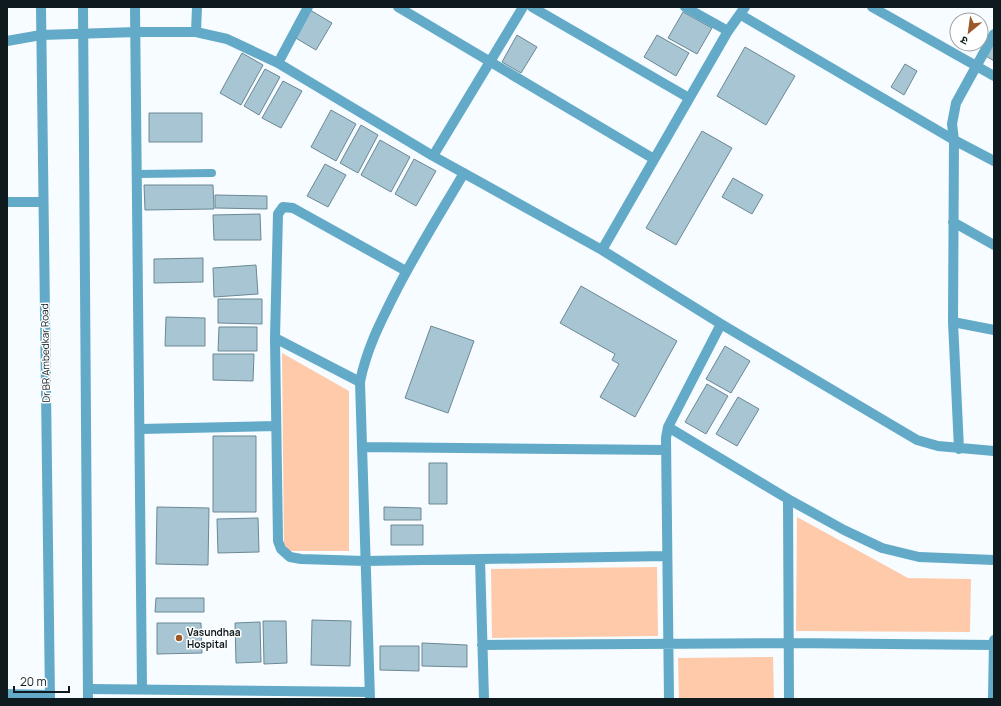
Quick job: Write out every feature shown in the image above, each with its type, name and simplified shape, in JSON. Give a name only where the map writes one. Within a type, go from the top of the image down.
[{"type":"street","name":"Dr BR Ambedkar Road","points":[[41,7],[50,697]]},
{"type":"street","points":[[82,7],[88,699]]},
{"type":"street","points":[[135,7],[137,32],[142,688]]},
{"type":"street","points":[[196,32],[197,7]]},
{"type":"street","points":[[278,63],[308,7]]},
{"type":"street","points":[[398,7],[654,159]]},
{"type":"street","points":[[433,156],[523,7]]},
{"type":"street","points":[[532,7],[689,98]]},
{"type":"street","points":[[685,7],[728,31]]},
{"type":"street","points":[[872,7],[994,76]]},
{"type":"street","points":[[602,250],[728,31],[743,11],[954,140],[994,161]]},
{"type":"street","points":[[7,41],[41,35],[137,32],[196,32],[227,39],[278,63],[464,174],[602,250],[721,324],[918,440],[938,446],[994,451]]},
{"type":"street","points":[[959,448],[953,322],[954,140],[952,124],[956,103],[994,34]]},
{"type":"street","points":[[88,688],[142,688],[369,696],[360,382],[364,359],[373,337],[406,271],[464,174]]},
{"type":"street","points":[[7,202],[43,202]]},
{"type":"street","points":[[406,271],[293,208],[283,207],[278,214],[275,338],[278,541],[281,549],[290,557],[301,559],[365,561],[667,556]]},
{"type":"street","points":[[953,222],[994,244]]},
{"type":"street","points":[[953,322],[994,330]]},
{"type":"street","points":[[669,699],[666,450],[668,427],[721,324]]},
{"type":"street","points":[[275,338],[360,382]]},
{"type":"street","points":[[140,429],[276,426]]},
{"type":"street","points":[[668,427],[788,499],[844,530],[882,548],[919,557],[994,560]]},
{"type":"street","points":[[362,447],[666,450]]},
{"type":"street","points":[[788,499],[790,643],[789,699]]},
{"type":"street","points":[[480,559],[484,699]]},
{"type":"street","points":[[993,699],[994,640]]},
{"type":"street","points":[[482,645],[668,645],[790,643],[994,645]]},
{"type":"street","points":[[7,694],[50,697]]},
{"type":"lane","points":[[138,174],[212,173]]},
{"type":"shaded area","points":[[282,353],[349,391],[349,551],[284,551]]},
{"type":"shaded area","points":[[797,517],[908,578],[971,579],[970,632],[796,631]]},
{"type":"shaded area","points":[[657,567],[658,636],[492,638],[491,569]]},
{"type":"shaded area","points":[[773,657],[774,699],[679,699],[678,658]]},
{"type":"building","points":[[310,10],[332,23],[316,50],[294,37]]},
{"type":"building","points":[[683,12],[712,28],[697,54],[668,38]]},
{"type":"building","points":[[517,35],[537,47],[521,73],[502,62]]},
{"type":"building","points":[[657,35],[689,53],[676,76],[644,57]]},
{"type":"building","points":[[994,43],[994,61],[986,56]]},
{"type":"building","points":[[745,47],[795,76],[766,125],[717,96]]},
{"type":"building","points":[[242,53],[263,65],[241,105],[220,93]]},
{"type":"building","points":[[905,64],[917,71],[904,95],[891,87]]},
{"type":"building","points":[[265,69],[280,77],[259,115],[244,106]]},
{"type":"building","points":[[283,81],[302,91],[281,128],[262,118]]},
{"type":"building","points":[[331,110],[356,124],[336,161],[311,147]]},
{"type":"building","points":[[149,113],[202,113],[202,142],[149,142]]},
{"type":"building","points":[[361,125],[378,135],[358,173],[340,163]]},
{"type":"building","points":[[702,131],[732,148],[676,245],[646,228]]},
{"type":"building","points":[[380,140],[410,157],[391,192],[361,175]]},
{"type":"building","points":[[414,159],[436,171],[416,206],[395,194]]},
{"type":"building","points":[[325,164],[346,175],[328,207],[307,196]]},
{"type":"building","points":[[733,178],[763,195],[752,214],[722,197]]},
{"type":"building","points":[[144,185],[213,185],[214,209],[145,210]]},
{"type":"building","points":[[215,195],[267,196],[267,209],[215,208]]},
{"type":"building","points":[[260,214],[261,240],[214,240],[213,215]]},
{"type":"building","points":[[203,258],[203,282],[154,283],[154,259]]},
{"type":"building","points":[[256,265],[258,294],[214,297],[213,268]]},
{"type":"building","points":[[581,286],[677,341],[635,417],[600,397],[619,364],[612,360],[615,354],[560,323]]},
{"type":"building","points":[[218,299],[262,299],[262,324],[218,323]]},
{"type":"building","points":[[166,317],[205,318],[205,346],[165,346]]},
{"type":"building","points":[[431,326],[474,341],[448,413],[405,398]]},
{"type":"building","points":[[219,327],[257,327],[257,351],[218,351]]},
{"type":"building","points":[[725,346],[750,361],[731,393],[706,379]]},
{"type":"building","points":[[213,354],[254,354],[253,381],[213,380]]},
{"type":"building","points":[[707,384],[728,396],[706,434],[685,422]]},
{"type":"building","points":[[738,397],[759,409],[737,446],[716,434]]},
{"type":"building","points":[[213,436],[256,436],[256,512],[213,512]]},
{"type":"building","points":[[429,463],[447,463],[447,504],[429,504]]},
{"type":"building","points":[[157,507],[209,508],[208,565],[156,564]]},
{"type":"building","points":[[384,507],[421,508],[421,520],[384,520]]},
{"type":"building","points":[[258,518],[259,552],[218,553],[217,519]]},
{"type":"building","points":[[391,525],[423,525],[423,545],[391,545]]},
{"type":"building","points":[[156,598],[204,598],[204,612],[155,612]]},
{"type":"building","points":[[312,620],[351,621],[350,666],[311,665]]},
{"type":"building","points":[[263,621],[286,621],[287,663],[264,664]]},
{"type":"building","points":[[260,622],[261,662],[236,663],[235,623]]},
{"type":"building","name":"Vasundhaa Hospital","points":[[157,623],[201,623],[202,653],[157,654]]},
{"type":"building","points":[[422,643],[467,645],[467,667],[422,666]]},
{"type":"building","points":[[380,646],[419,646],[419,671],[380,670]]},
{"type":"place","name":"Vasundhaa Hospital","points":[[179,638]]}]
